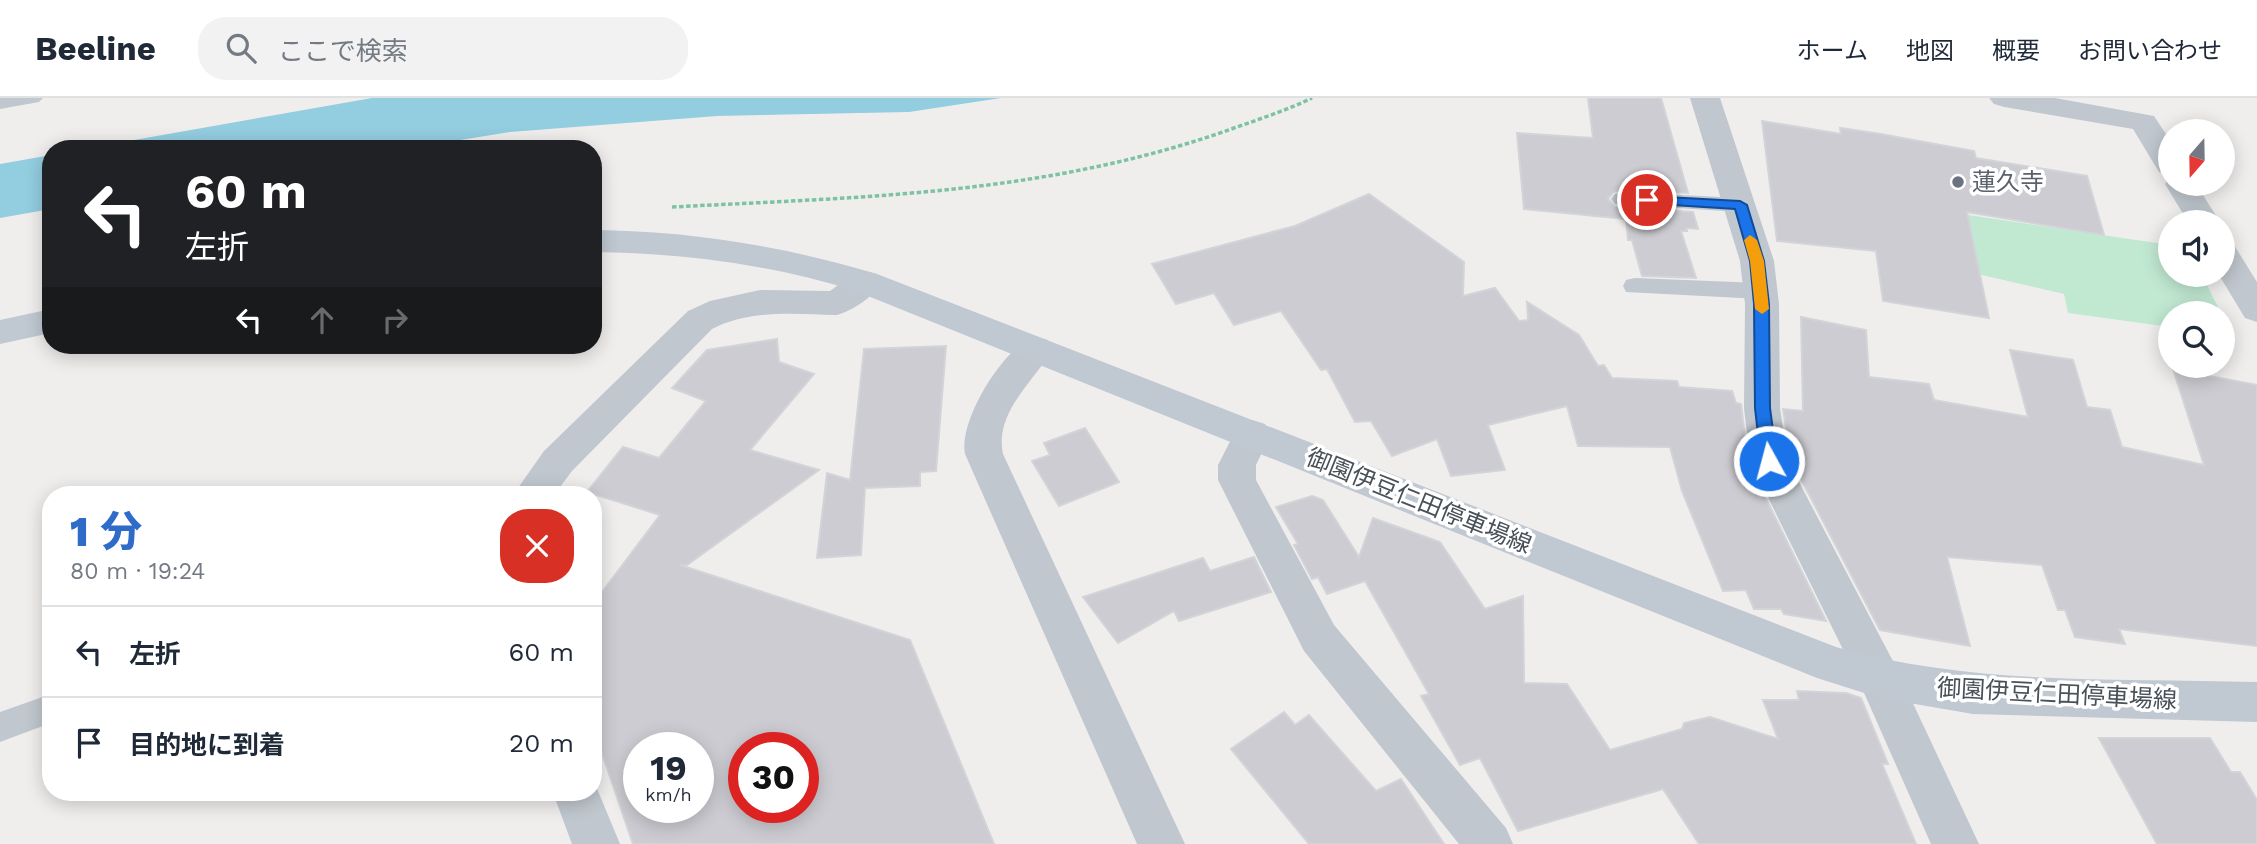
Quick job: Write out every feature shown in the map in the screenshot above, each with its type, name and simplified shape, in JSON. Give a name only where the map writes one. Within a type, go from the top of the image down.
[{"type":"main road","name":"御園伊豆仁田停車場線","points":[[602,241],[713,246],[768,255],[865,282],[1832,665],[1880,679],[1973,694],[2257,702]]},
{"type":"main road","points":[[0,332],[42,323]]},
{"type":"street","points":[[1705,98],[1757,261],[1762,408],[1769,461],[1880,679],[1955,844]]},
{"type":"street","points":[[2004,98],[2144,122],[2158,145]]},
{"type":"street","points":[[2235,274],[2257,310]]},
{"type":"street","points":[[539,486],[558,461],[700,320],[722,309],[760,302],[837,303],[865,282]]},
{"type":"street","points":[[1035,349],[997,402],[985,425],[983,448],[990,470],[1161,844]]},
{"type":"street","points":[[1252,434],[1237,465],[1237,480],[1319,638],[1489,844]]},
{"type":"street","points":[[579,801],[596,844]]},
{"type":"lane","points":[[0,103],[32,98]]},
{"type":"lane","points":[[1623,199],[1740,205]]},
{"type":"lane","points":[[1635,286],[1760,291]]},
{"type":"lane","points":[[0,727],[42,711]]},
{"type":"path","points":[[661,208],[918,193],[1043,177],[1131,160],[1289,109],[1312,98]]},
{"type":"green space","points":[[1908,206],[2158,243],[2158,287],[2208,287],[2215,301],[2158,301],[2158,325],[2068,313],[2064,294],[1921,261]]},
{"type":"water","points":[[372,98],[1001,98],[909,112],[717,116],[510,132],[461,140],[134,140]]},
{"type":"water","points":[[42,157],[42,211],[0,218],[0,164]]},
{"type":"building","points":[[1588,98],[1661,98],[1688,193],[1623,189],[1613,192],[1608,199],[1615,207],[1693,212],[1698,229],[1686,228],[1687,231],[1681,231],[1696,278],[1642,276],[1632,240],[1628,240],[1626,219],[1524,209],[1517,133],[1593,138]]},
{"type":"building","points":[[1762,121],[1841,134],[1840,128],[1881,134],[1974,151],[1976,158],[2087,176],[2104,235],[1967,212],[1989,318],[1883,301],[1876,251],[1777,241]]},
{"type":"building","points":[[1369,194],[1464,262],[1463,296],[1495,288],[1519,321],[1528,320],[1527,302],[1579,335],[1598,366],[1604,365],[1612,378],[1677,381],[1679,387],[1732,391],[1736,403],[1741,404],[1748,462],[1826,621],[1784,614],[1781,609],[1754,609],[1746,590],[1723,591],[1682,491],[1670,447],[1578,446],[1567,406],[1488,425],[1505,470],[1451,476],[1437,439],[1392,456],[1371,421],[1355,422],[1327,369],[1321,370],[1281,311],[1234,325],[1214,293],[1176,304],[1152,264],[1295,226]]},
{"type":"building","points":[[1801,317],[1866,330],[1869,377],[1929,384],[1934,400],[2028,417],[2010,350],[2073,360],[2087,407],[2110,410],[2122,447],[2204,465],[2176,378],[2220,378],[2257,385],[2257,646],[2119,629],[2125,644],[2075,637],[2065,610],[2058,610],[2042,565],[1947,557],[1970,646],[1880,630],[1791,460],[1783,409],[1803,411]]},
{"type":"building","points":[[777,339],[779,362],[814,374],[750,450],[819,470],[687,565],[680,565],[910,640],[994,844],[633,844],[626,823],[714,823],[714,732],[623,732],[623,815],[602,753],[602,592],[660,515],[602,497],[602,486],[592,486],[623,447],[659,458],[706,401],[672,388],[707,350]]},
{"type":"building","points":[[946,346],[936,471],[920,472],[920,486],[865,488],[861,555],[817,558],[827,473],[850,480],[864,349]]},
{"type":"building","points":[[1085,428],[1119,482],[1059,506],[1032,461],[1050,455],[1044,443]]},
{"type":"building","points":[[1312,496],[1323,500],[1359,557],[1373,518],[1440,542],[1485,609],[1523,596],[1524,683],[1567,684],[1610,750],[1682,729],[1684,723],[1710,717],[1778,739],[1763,700],[1799,700],[1797,691],[1846,693],[1861,698],[1888,764],[1882,764],[1916,844],[1699,844],[1663,789],[1518,831],[1480,758],[1460,765],[1421,696],[1429,694],[1365,581],[1327,594],[1318,577],[1312,579],[1294,545],[1298,544],[1276,507]]},
{"type":"building","points":[[1254,557],[1271,592],[1179,621],[1174,611],[1118,643],[1083,597],[1203,558],[1210,571]]},
{"type":"building","points":[[1284,712],[1295,725],[1309,715],[1376,791],[1401,779],[1444,844],[1309,844],[1231,749]]},
{"type":"building","points":[[2099,738],[2210,738],[2231,772],[2240,772],[2257,800],[2257,844],[2157,844]]},
{"type":"slow traffic","points":[[1750,240],[1757,261],[1762,309]]},
{"type":"place","name":"蓮久寺","points":[[1958,182]]},
{"type":"route","points":[[1647,200],[1740,205],[1757,261],[1762,304],[1762,408],[1769,461]]}]
